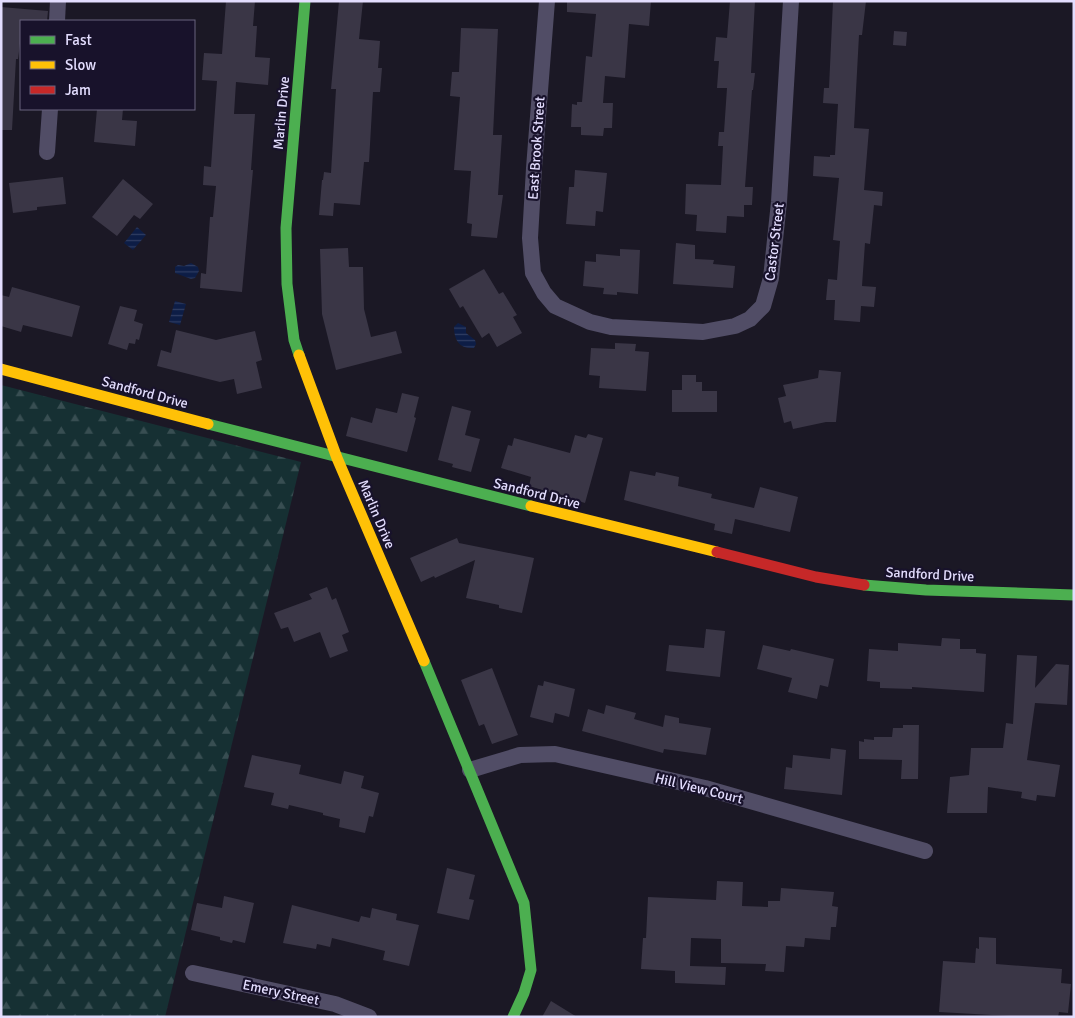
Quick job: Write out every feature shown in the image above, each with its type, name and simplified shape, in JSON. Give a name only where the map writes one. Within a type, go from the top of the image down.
[{"type":"street","points":[[56,20],[58,1]]},
{"type":"street","name":"Marlin Drive","points":[[305,1],[286,228],[287,284],[294,340],[336,458],[470,770],[524,903],[531,970],[524,993],[513,1017]]},
{"type":"street","name":"East Brook Street","points":[[544,293],[534,273],[530,238],[547,1]]},
{"type":"street","name":"Castor Street","points":[[544,293],[554,306],[570,314],[610,327],[703,332],[735,326],[750,319],[763,306],[771,278],[776,244],[792,1]]},
{"type":"street","points":[[47,152],[50,110]]},
{"type":"street","name":"Sandford Drive","points":[[1,369],[336,458],[733,558],[816,577],[871,586],[926,590],[1074,595]]},
{"type":"street","name":"Hill View Court","points":[[470,770],[520,755],[555,754],[705,788],[925,851]]},
{"type":"street","name":"Emery Street","points":[[193,973],[335,1004],[369,1017]]},
{"type":"green space","points":[[1,385],[301,462],[165,1017],[1,1017]]},
{"type":"water","points":[[137,227],[146,235],[133,250],[124,243]]},
{"type":"water","points":[[191,263],[198,267],[199,271],[195,278],[191,279],[175,273],[175,267],[178,265],[184,266]]},
{"type":"water","points":[[175,301],[186,304],[180,325],[169,322]]},
{"type":"water","points":[[458,323],[466,327],[466,333],[475,340],[474,348],[465,347],[457,340],[454,327]]},
{"type":"building","points":[[226,1],[255,1],[253,26],[257,26],[255,57],[270,58],[268,85],[236,82],[234,114],[255,114],[251,170],[253,170],[242,292],[200,288],[201,273],[206,274],[210,217],[213,217],[216,186],[203,185],[204,166],[211,167],[217,81],[202,80],[204,53],[222,54]]},
{"type":"building","points":[[339,1],[363,1],[359,39],[380,41],[378,68],[382,68],[380,92],[373,92],[369,162],[364,162],[360,205],[334,203],[333,216],[319,215],[324,172],[331,173],[336,89],[331,89]]},
{"type":"building","points":[[567,1],[651,1],[649,26],[629,24],[625,78],[605,76],[603,103],[613,103],[612,128],[604,128],[603,136],[581,135],[581,127],[571,127],[572,104],[577,105],[577,102],[582,102],[586,56],[592,57],[596,14],[567,12]]},
{"type":"building","points":[[730,1],[755,1],[751,73],[755,73],[752,90],[745,187],[753,187],[752,205],[744,205],[744,217],[727,216],[726,233],[696,231],[697,215],[685,214],[686,184],[721,185],[723,146],[718,146],[719,132],[724,132],[727,88],[717,88],[719,61],[714,61],[716,37],[727,38]]},
{"type":"building","points":[[833,1],[866,1],[862,35],[859,35],[854,128],[869,129],[864,190],[883,192],[882,206],[874,205],[870,244],[865,243],[862,286],[876,287],[874,307],[861,306],[860,322],[834,320],[835,300],[826,300],[828,279],[837,280],[840,241],[833,240],[839,178],[813,176],[814,156],[830,157],[830,155],[835,155],[838,104],[823,103],[824,88],[829,88]]},
{"type":"building","points":[[1,7],[48,11],[47,20],[20,20],[20,44],[18,59],[16,59],[12,130],[1,130]]},
{"type":"building","points":[[461,28],[498,29],[493,135],[502,135],[498,195],[503,195],[497,238],[471,236],[472,224],[467,223],[471,171],[454,170],[460,97],[450,96],[452,72],[459,72]]},
{"type":"building","points":[[894,31],[907,32],[906,46],[893,45]]},
{"type":"building","points":[[97,110],[123,110],[122,120],[137,121],[135,146],[94,142]]},
{"type":"building","points":[[575,170],[607,173],[603,212],[596,211],[595,226],[566,224],[569,187],[574,187]]},
{"type":"building","points":[[63,177],[66,204],[37,207],[37,210],[13,213],[9,183]]},
{"type":"building","points":[[123,179],[153,204],[140,219],[134,215],[117,236],[92,217]]},
{"type":"building","points":[[676,243],[695,245],[695,259],[714,260],[713,264],[735,266],[733,288],[673,284]]},
{"type":"building","points":[[348,248],[349,267],[363,267],[364,309],[371,337],[396,331],[402,353],[336,370],[322,314],[320,249]]},
{"type":"building","points":[[620,249],[640,250],[638,294],[617,292],[617,295],[603,294],[604,288],[583,286],[585,261],[596,262],[596,254],[620,256]]},
{"type":"building","points":[[484,269],[499,294],[503,292],[517,315],[513,317],[522,333],[497,347],[489,333],[482,338],[463,306],[460,308],[449,289]]},
{"type":"building","points":[[12,287],[80,306],[72,337],[23,325],[21,332],[1,326],[1,295],[9,297]]},
{"type":"building","points":[[120,306],[137,310],[134,321],[143,324],[139,340],[136,339],[135,344],[129,343],[127,350],[108,344]]},
{"type":"building","points":[[176,330],[216,340],[255,331],[262,360],[256,362],[262,388],[237,394],[234,379],[220,382],[157,366],[161,350],[171,353]]},
{"type":"building","points":[[615,343],[636,344],[635,351],[649,352],[646,391],[599,388],[600,376],[589,375],[591,348],[615,349]]},
{"type":"building","points":[[819,370],[841,372],[836,422],[826,422],[793,429],[791,421],[784,423],[778,398],[786,396],[783,385],[818,378]]},
{"type":"building","points":[[682,375],[696,375],[696,382],[702,382],[702,391],[717,391],[717,412],[672,412],[672,390],[682,390]]},
{"type":"building","points":[[402,393],[419,397],[414,417],[416,418],[407,452],[346,436],[351,417],[372,423],[376,408],[397,413]]},
{"type":"building","points":[[452,406],[471,411],[465,435],[480,439],[471,472],[452,467],[453,464],[438,460]]},
{"type":"building","points":[[588,434],[603,438],[585,503],[529,486],[531,477],[501,468],[508,445],[512,446],[514,438],[570,453],[575,435],[586,438]]},
{"type":"building","points":[[630,471],[655,476],[656,472],[679,477],[678,486],[712,494],[711,498],[754,508],[760,487],[798,497],[790,532],[735,519],[732,534],[714,530],[715,524],[624,500]]},
{"type":"building","points":[[457,538],[459,543],[534,558],[522,613],[499,608],[499,605],[466,598],[475,560],[435,578],[434,576],[421,582],[410,558]]},
{"type":"building","points":[[327,587],[332,600],[336,598],[349,632],[342,635],[348,651],[330,658],[320,632],[294,642],[288,627],[281,629],[274,613],[312,599],[309,594]]},
{"type":"building","points":[[706,629],[725,631],[720,677],[666,671],[669,645],[704,648]]},
{"type":"building","points":[[942,638],[960,639],[960,649],[976,649],[976,653],[986,654],[984,692],[912,687],[912,689],[880,688],[880,682],[867,681],[869,649],[898,651],[898,643],[941,646]]},
{"type":"building","points":[[763,645],[834,659],[828,687],[820,685],[817,699],[788,692],[792,678],[757,669]]},
{"type":"building","points":[[1017,655],[1037,656],[1035,688],[1056,664],[1069,665],[1067,705],[1035,703],[1027,760],[1060,765],[1055,797],[1037,795],[1036,801],[1021,798],[1022,792],[988,787],[987,813],[947,813],[950,777],[969,775],[971,748],[1003,748],[1006,723],[1013,724]]},
{"type":"building","points":[[492,668],[518,735],[492,744],[484,724],[479,726],[461,680]]},
{"type":"building","points":[[544,681],[575,689],[569,717],[555,713],[553,723],[530,717],[538,685],[543,686]]},
{"type":"building","points":[[606,705],[636,713],[634,719],[663,727],[665,715],[679,718],[679,723],[711,728],[706,755],[664,749],[663,753],[582,731],[588,709],[604,714]]},
{"type":"building","points":[[903,725],[919,725],[918,779],[901,779],[902,760],[859,759],[859,741],[864,742],[864,739],[874,740],[874,737],[892,737],[893,728],[903,728]]},
{"type":"building","points":[[831,748],[846,750],[842,795],[784,789],[786,767],[792,768],[793,755],[830,759]]},
{"type":"building","points":[[252,755],[301,765],[299,774],[341,784],[344,771],[364,776],[361,788],[379,793],[373,817],[369,816],[365,833],[339,827],[340,819],[323,815],[323,813],[289,805],[288,809],[271,805],[274,793],[244,787]]},
{"type":"building","points":[[447,868],[475,875],[469,899],[474,900],[469,920],[437,913]]},
{"type":"building","points":[[717,881],[743,882],[742,906],[768,907],[768,901],[780,901],[781,888],[834,892],[832,906],[838,907],[836,927],[831,927],[830,940],[805,938],[804,947],[786,946],[784,972],[765,971],[766,964],[721,963],[721,939],[691,938],[690,966],[726,967],[725,985],[675,983],[675,971],[641,969],[643,938],[646,938],[648,897],[716,900]]},
{"type":"building","points":[[224,896],[254,903],[245,943],[233,940],[232,943],[220,940],[220,937],[191,930],[197,903],[222,908]]},
{"type":"building","points":[[292,905],[359,922],[361,916],[370,918],[372,908],[397,914],[396,920],[419,925],[409,966],[383,960],[385,951],[332,938],[330,947],[317,944],[316,949],[283,943]]},
{"type":"building","points":[[979,937],[996,938],[996,964],[1062,969],[1061,983],[1071,984],[1068,1013],[1059,1012],[1058,1017],[1027,1017],[939,1012],[943,961],[975,963],[976,948],[979,949]]},
{"type":"building","points":[[551,1001],[577,1017],[542,1017]]},
{"type":"traffic: fast","points":[[299,355],[294,340],[287,284],[286,228],[305,1]]},
{"type":"traffic: fast","points":[[208,424],[531,506]]},
{"type":"traffic: fast","points":[[864,585],[926,590],[1074,595]]},
{"type":"traffic: fast","points":[[424,661],[524,903],[531,970],[524,993],[513,1017]]},
{"type":"traffic: slow","points":[[299,355],[337,458],[424,661]]},
{"type":"traffic: slow","points":[[1,369],[208,424]]},
{"type":"traffic: slow","points":[[531,506],[717,552]]},
{"type":"traffic: jam","points":[[717,552],[816,577],[864,585]]}]
